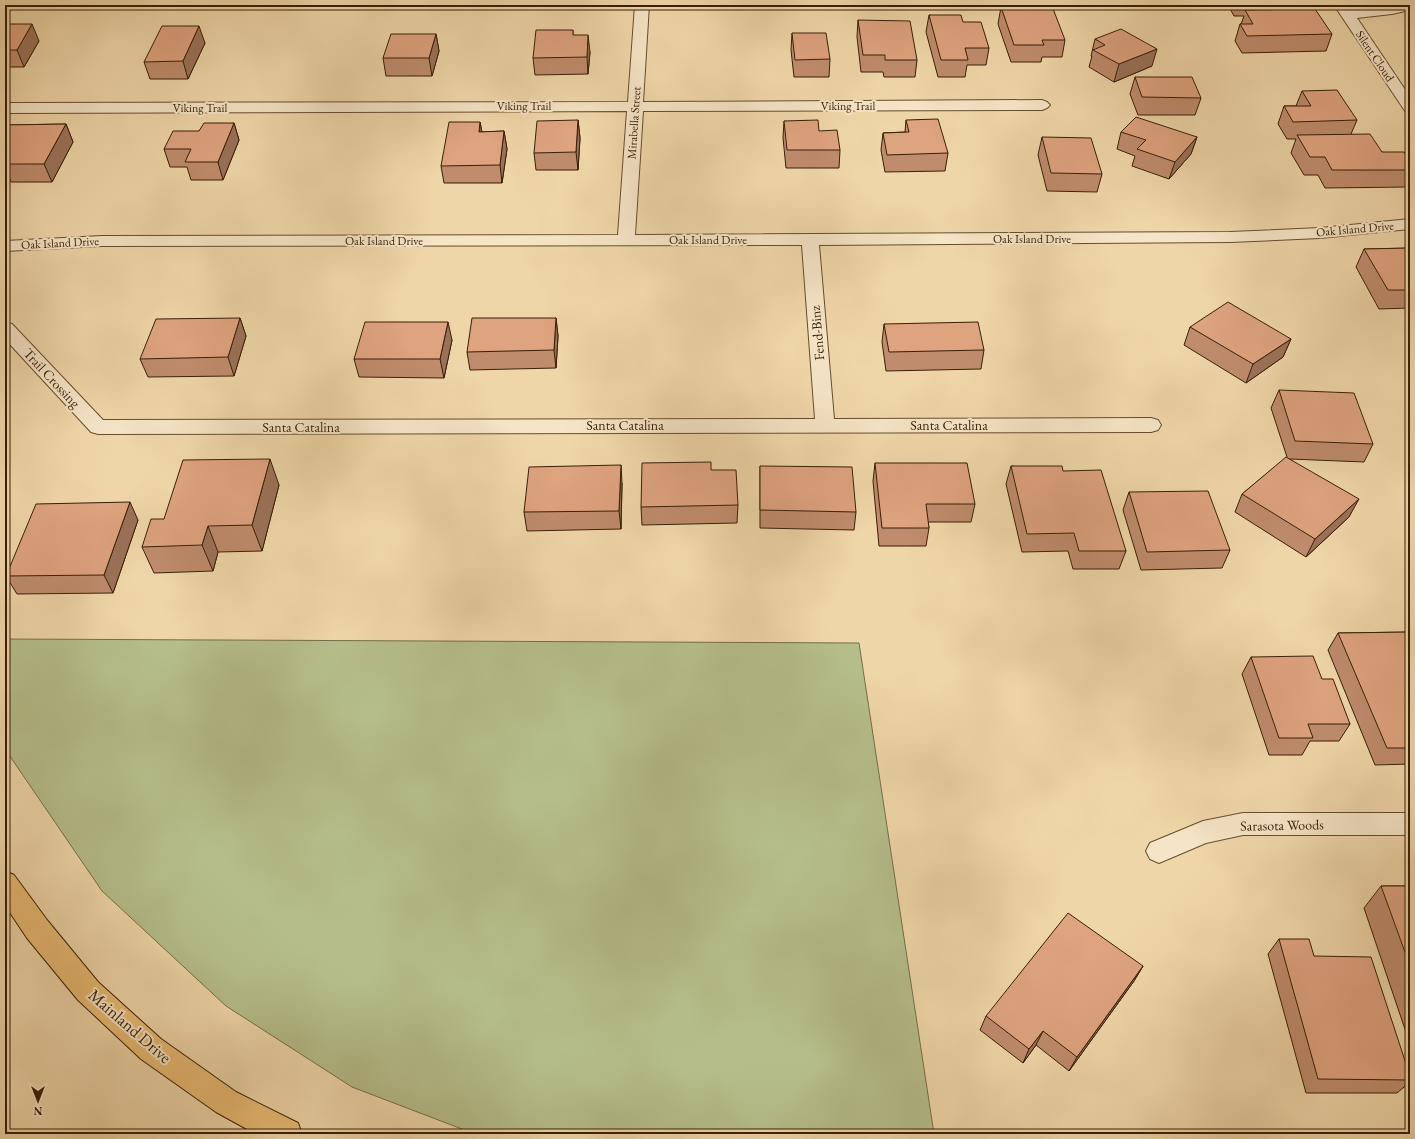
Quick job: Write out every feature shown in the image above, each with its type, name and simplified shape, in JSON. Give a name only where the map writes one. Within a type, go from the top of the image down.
[{"type":"main road","name":"Mainland Drive","points":[[5,883],[37,929],[88,991],[151,1049],[226,1102],[287,1134]]},
{"type":"street","name":"Mirabella Street","points":[[626,240],[642,5]]},
{"type":"street","points":[[1344,10],[1392,10],[1410,6]]},
{"type":"street","name":"Silent Cloud","points":[[1344,10],[1410,108]]},
{"type":"street","name":"Viking Trail","points":[[5,108],[1042,106]]},
{"type":"street","name":"Oak Island Drive","points":[[5,246],[102,241],[810,240],[1238,237],[1370,229],[1410,224]]},
{"type":"street","name":"Fend-Binz","points":[[810,240],[825,425]]},
{"type":"street","name":"Trail Crossing","points":[[5,328],[98,427]]},
{"type":"street","name":"Santa Catalina","points":[[98,427],[1151,425]]},
{"type":"street","name":"Sarasota Woods","points":[[1159,851],[1203,832],[1243,824],[1410,824]]},
{"type":"green space","points":[[5,639],[859,643],[934,1134],[475,1134],[352,1087],[226,1006],[102,891],[5,749]]},
{"type":"building","points":[[1052,6],[1065,40],[1042,40],[1044,45],[1014,45],[1001,7]]},
{"type":"building","points":[[1315,9],[1332,34],[1247,36],[1240,24],[1253,24],[1245,10]]},
{"type":"building","points":[[929,15],[961,15],[963,22],[981,22],[989,48],[965,48],[968,60],[941,60]]},
{"type":"building","points":[[858,20],[910,21],[917,60],[885,60],[885,55],[863,55]]},
{"type":"building","points":[[5,24],[32,24],[17,50],[5,50]]},
{"type":"building","points":[[162,26],[199,26],[183,61],[144,62]]},
{"type":"building","points":[[1121,29],[1157,49],[1119,64],[1093,50],[1105,45],[1095,39]]},
{"type":"building","points":[[536,30],[573,30],[573,35],[588,35],[587,57],[533,58]]},
{"type":"building","points":[[792,33],[826,33],[830,59],[795,60]]},
{"type":"building","points":[[391,34],[436,34],[429,58],[383,58]]},
{"type":"building","points":[[1135,77],[1192,77],[1201,98],[1142,97]]},
{"type":"building","points":[[1337,90],[1357,120],[1293,122],[1284,106],[1311,106],[1302,91]]},
{"type":"building","points":[[1136,117],[1197,137],[1175,162],[1137,149],[1146,140],[1121,132]]},
{"type":"building","points":[[938,119],[948,153],[887,155],[883,133],[909,132],[906,120]]},
{"type":"building","points":[[578,120],[576,152],[534,153],[537,121]]},
{"type":"building","points":[[818,120],[819,131],[837,130],[840,150],[787,150],[784,121]]},
{"type":"building","points":[[449,122],[480,122],[479,132],[504,131],[500,165],[441,166]]},
{"type":"building","points":[[204,123],[234,123],[218,162],[185,162],[191,149],[164,149],[173,131],[199,131]]},
{"type":"building","points":[[66,124],[44,164],[5,164],[5,125]]},
{"type":"building","points":[[1370,134],[1382,152],[1404,152],[1410,162],[1410,170],[1332,170],[1325,157],[1310,157],[1297,135]]},
{"type":"building","points":[[1042,137],[1091,138],[1102,174],[1051,173]]},
{"type":"building","points":[[1410,248],[1410,290],[1388,290],[1364,249]]},
{"type":"building","points":[[1228,302],[1291,339],[1253,364],[1190,327]]},
{"type":"building","points":[[240,318],[228,357],[140,359],[156,319]]},
{"type":"building","points":[[472,318],[556,318],[554,350],[467,352]]},
{"type":"building","points":[[365,322],[448,322],[440,359],[354,359]]},
{"type":"building","points":[[978,322],[984,350],[889,352],[884,324]]},
{"type":"building","points":[[1279,390],[1354,393],[1373,444],[1295,441]]},
{"type":"building","points":[[1286,457],[1359,499],[1315,539],[1242,494]]},
{"type":"building","points":[[270,459],[252,525],[208,526],[202,545],[142,547],[151,519],[164,519],[183,460]]},
{"type":"building","points":[[711,462],[711,470],[736,470],[738,505],[641,507],[642,463]]},
{"type":"building","points":[[875,463],[967,463],[975,504],[926,504],[929,528],[882,528]]},
{"type":"building","points":[[621,465],[619,511],[524,512],[529,467]]},
{"type":"building","points":[[760,466],[852,467],[856,512],[760,510]]},
{"type":"building","points":[[1011,466],[1062,466],[1063,471],[1101,470],[1126,551],[1079,551],[1074,533],[1027,534]]},
{"type":"building","points":[[1208,491],[1230,550],[1147,552],[1129,492]]},
{"type":"building","points":[[130,502],[104,575],[6,576],[36,504]]},
{"type":"building","points":[[1410,632],[1410,748],[1387,748],[1338,633]]},
{"type":"building","points":[[1313,656],[1322,679],[1333,679],[1350,724],[1308,724],[1313,738],[1279,738],[1251,657]]},
{"type":"building","points":[[1381,886],[1410,886],[1410,966]]},
{"type":"building","points":[[1068,913],[1143,966],[1077,1057],[1043,1031],[1029,1049],[986,1016]]},
{"type":"building","points":[[1279,939],[1309,939],[1314,956],[1371,957],[1410,1076],[1410,1080],[1318,1079]]}]
